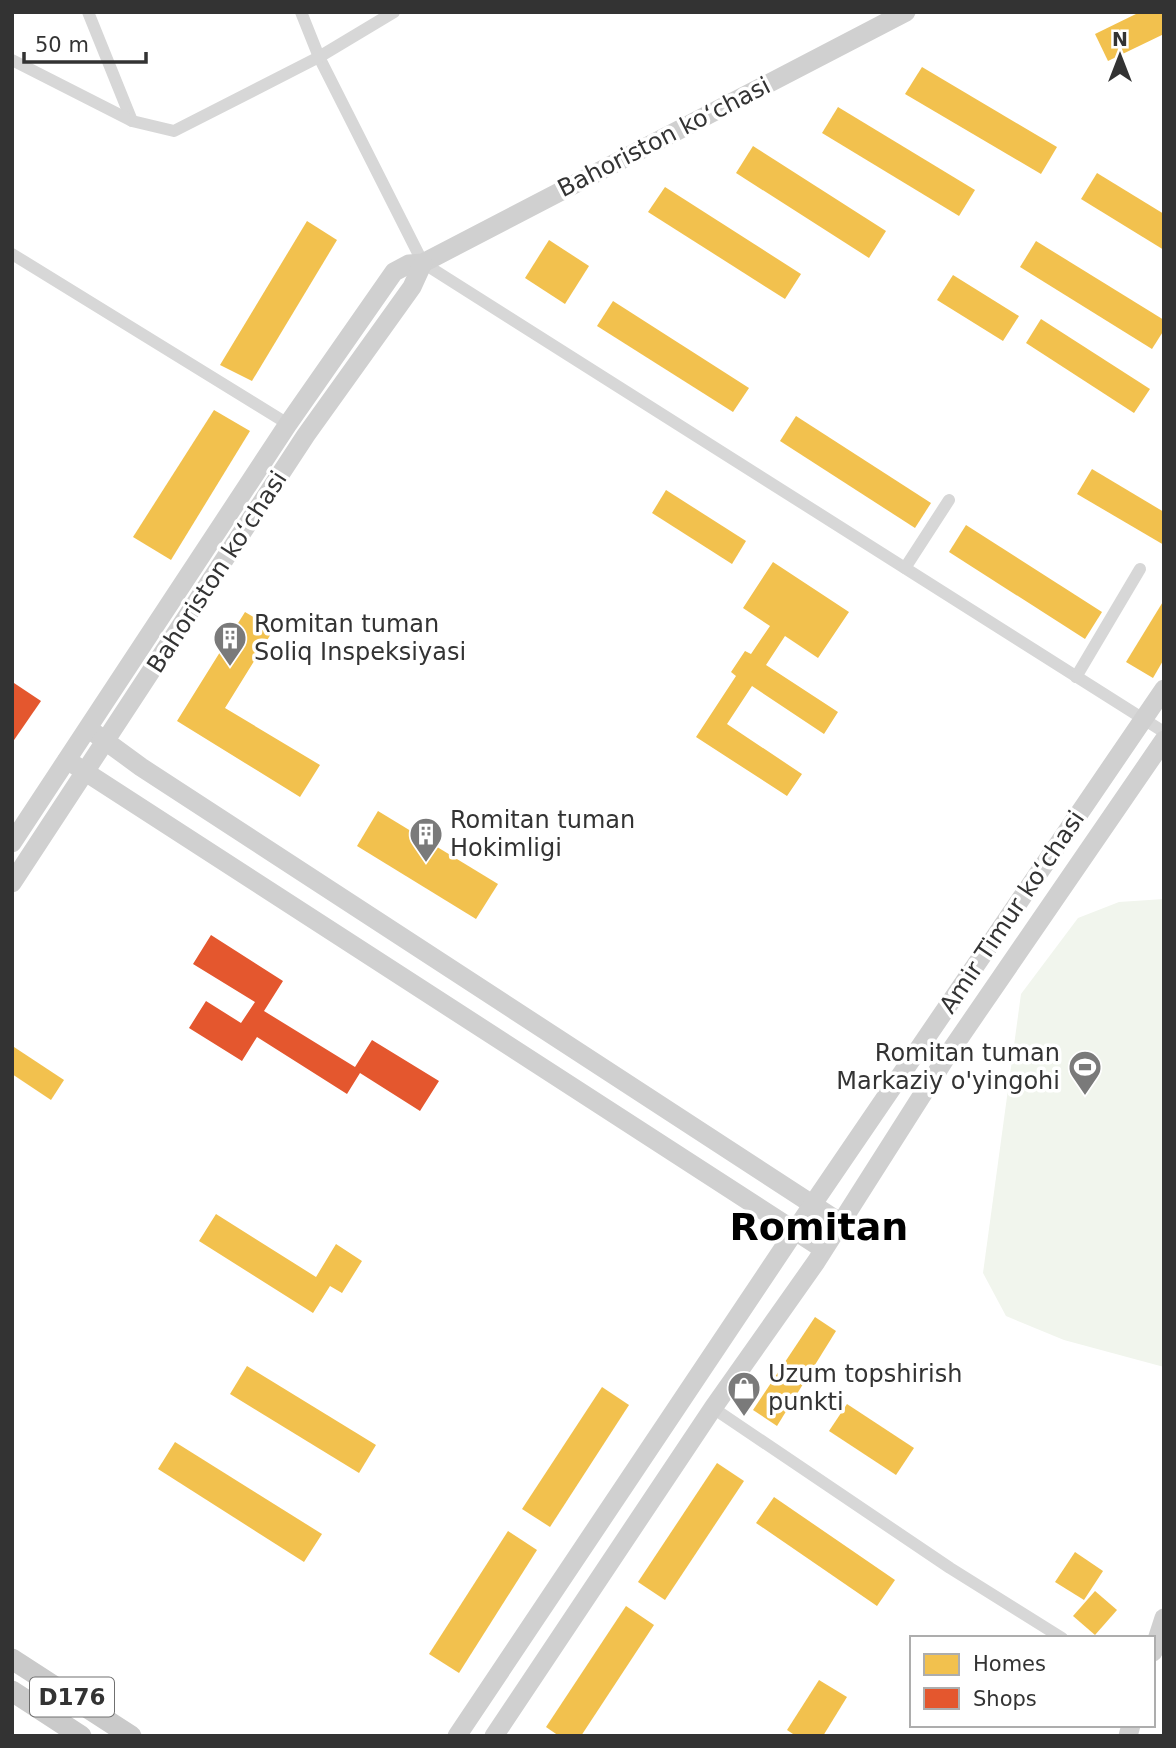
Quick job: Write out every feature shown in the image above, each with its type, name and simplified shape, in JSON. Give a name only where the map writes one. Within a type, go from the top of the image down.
[{"type":"main road","name":"D176","points":[[12,1659],[131,1736]]},
{"type":"main road","name":"D176","points":[[12,1690],[81,1736]]},
{"type":"street","points":[[88,12],[132,121]]},
{"type":"street","points":[[301,12],[319,57],[423,263],[1164,732]]},
{"type":"street","points":[[12,60],[132,121],[174,131],[319,57],[394,12]]},
{"type":"street","name":"Bahoriston ko‘chasi","points":[[12,844],[288,424],[394,272],[409,264],[423,263],[899,14]]},
{"type":"street","points":[[12,254],[288,424]]},
{"type":"street","name":"Bahoriston ko‘chasi","points":[[12,883],[306,435],[412,287],[423,263]]},
{"type":"street","points":[[905,568],[948,500]]},
{"type":"street","points":[[1076,677],[1140,569]]},
{"type":"street","name":"Amir Timur ko‘chasi","points":[[457,1736],[812,1206],[1164,689]]},
{"type":"street","points":[[89,729],[841,1223]]},
{"type":"street","name":"Amir Timur ko‘chasi","points":[[494,1736],[713,1408],[841,1223],[947,1056],[1164,740]]},
{"type":"street","points":[[67,760],[823,1249]]},
{"type":"street","points":[[688,1390],[940,1561],[1059,1636]]},
{"type":"street","points":[[1155,1646],[1164,1618]]},
{"type":"shaded area","name":"Romitan tuman Markaziy o'yingohi","points":[[1164,899],[1164,1367],[1064,1340],[1006,1316],[983,1273],[1021,994],[1078,918],[1119,902]]},
{"type":"building: Homes","points":[[1140,12],[1164,12],[1164,34],[1108,61],[1095,34]]},
{"type":"building: Homes","points":[[922,67],[1057,147],[1041,174],[905,94]]},
{"type":"building: Homes","points":[[838,107],[975,190],[959,216],[822,133]]},
{"type":"building: Homes","points":[[753,146],[886,231],[869,258],[736,173]]},
{"type":"building: Homes","points":[[1097,173],[1164,214],[1164,250],[1081,199]]},
{"type":"building: Homes","points":[[665,187],[801,274],[785,299],[648,212]]},
{"type":"building: Homes","points":[[307,221],[337,240],[252,381],[220,365]]},
{"type":"building: Homes","points":[[549,240],[589,266],[565,304],[525,278]]},
{"type":"building: Homes","points":[[1036,241],[1164,320],[1164,330],[1152,349],[1020,267]]},
{"type":"building: Homes","points":[[953,275],[1019,316],[1003,341],[937,300]]},
{"type":"building: Homes","points":[[613,301],[749,388],[733,412],[597,326]]},
{"type":"building: Homes","points":[[1041,319],[1150,389],[1134,413],[1026,343]]},
{"type":"building: Homes","points":[[214,410],[250,431],[171,560],[133,537]]},
{"type":"building: Homes","points":[[796,416],[931,503],[915,528],[780,441]]},
{"type":"building: Homes","points":[[1092,469],[1164,512],[1164,545],[1077,494]]},
{"type":"building: Homes","points":[[666,490],[746,541],[732,564],[652,513]]},
{"type":"building: Homes","points":[[966,525],[1102,612],[1085,639],[949,552]]},
{"type":"building: Homes","points":[[773,562],[849,612],[818,658],[785,636],[766,665],[838,712],[824,734],[752,686],[727,724],[802,774],[787,796],[696,737],[736,676],[731,672],[745,651],[751,654],[770,626],[743,608]]},
{"type":"building: Homes","points":[[1164,600],[1164,659],[1153,678],[1126,662]]},
{"type":"building: Homes","name":"Romitan tuman Soliq Inspeksiyasi","points":[[245,612],[274,629],[225,708],[320,765],[300,797],[177,721]]},
{"type":"building: Homes","name":"Romitan tuman Hokimligi","points":[[378,811],[498,884],[476,919],[357,846]]},
{"type":"building: Homes","points":[[14,1047],[64,1080],[51,1100],[12,1074]]},
{"type":"building: Homes","points":[[216,1214],[316,1277],[336,1244],[362,1261],[342,1293],[330,1286],[313,1313],[199,1241]]},
{"type":"building: Homes","points":[[815,1317],[836,1331],[777,1426],[753,1410]]},
{"type":"building: Homes","points":[[247,1366],[376,1445],[359,1473],[230,1394]]},
{"type":"building: Homes","points":[[602,1387],[629,1405],[550,1527],[522,1509]]},
{"type":"building: Homes","points":[[847,1404],[914,1448],[896,1475],[829,1431]]},
{"type":"building: Homes","points":[[175,1442],[322,1534],[304,1562],[158,1469]]},
{"type":"building: Homes","points":[[717,1463],[744,1481],[665,1600],[638,1582]]},
{"type":"building: Homes","points":[[774,1497],[895,1580],[877,1606],[756,1523]]},
{"type":"building: Homes","points":[[508,1531],[537,1550],[459,1673],[429,1654]]},
{"type":"building: Homes","points":[[1075,1552],[1103,1571],[1084,1600],[1055,1582]]},
{"type":"building: Homes","points":[[1095,1591],[1117,1610],[1095,1635],[1073,1616]]},
{"type":"building: Homes","points":[[626,1606],[654,1625],[581,1736],[559,1736],[546,1727]]},
{"type":"building: Homes","points":[[819,1680],[847,1697],[823,1736],[796,1736],[787,1730]]},
{"type":"building: Shops","points":[[14,683],[41,701],[12,743],[12,685]]},
{"type":"building: Shops","points":[[211,935],[283,981],[264,1011],[355,1067],[372,1040],[439,1081],[420,1111],[360,1073],[347,1094],[257,1037],[242,1061],[189,1028],[206,1001],[241,1023],[255,1002],[193,964]]},
{"type":"place","name":"Romitan tuman Soliq Inspeksiyasi","points":[[230,668]]},
{"type":"place","name":"Romitan tuman Hokimligi","points":[[426,864]]},
{"type":"place","name":"Romitan tuman Markaziy o'yingohi","points":[[1085,1097]]},
{"type":"place","name":"Uzum topshirish punkti","points":[[744,1418]]},
{"type":"district","name":"Romitan","points":[[819,1227]]}]
